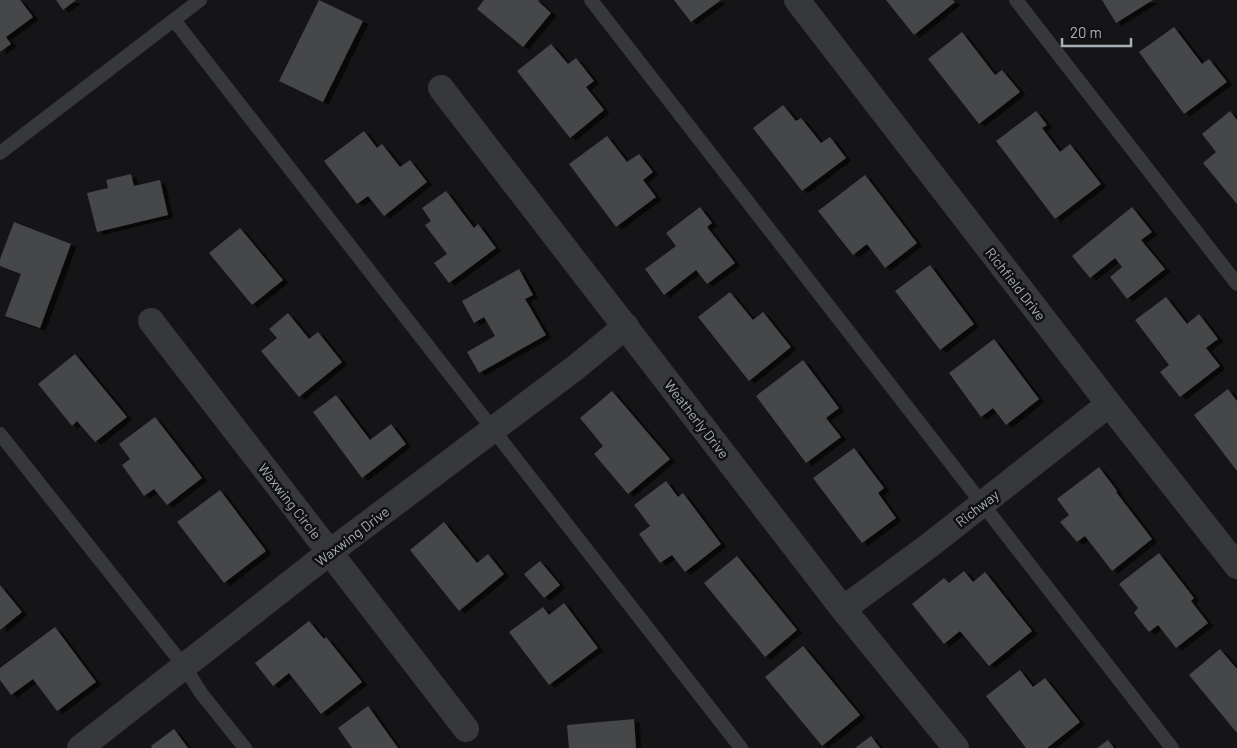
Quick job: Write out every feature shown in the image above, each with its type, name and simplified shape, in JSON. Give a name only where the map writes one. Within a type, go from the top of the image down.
[{"type":"street","name":"Richfield Drive","points":[[797,0],[1109,404],[1237,566]]},
{"type":"street","name":"Weatherly Drive","points":[[442,88],[843,609],[956,748]]},
{"type":"street","name":"Waxwing Circle","points":[[151,321],[466,729]]},
{"type":"street","name":"Waxwing Drive","points":[[80,748],[330,552],[575,368],[626,326]]},
{"type":"street","name":"Richway","points":[[843,609],[930,545],[1109,404]]},
{"type":"lane","points":[[0,152],[200,0]]},
{"type":"lane","points":[[591,0],[1172,748]]},
{"type":"lane","points":[[1016,0],[1237,284]]},
{"type":"lane","points":[[174,20],[741,748]]},
{"type":"lane","points":[[0,434],[184,666],[201,693],[245,748]]},
{"type":"building","points":[[0,0],[20,0],[33,17],[6,37],[11,44],[0,52]]},
{"type":"building","points":[[56,0],[76,0],[63,10]]},
{"type":"building","points":[[319,0],[363,21],[323,102],[279,81]]},
{"type":"building","points":[[484,0],[539,0],[551,13],[523,47],[477,9]]},
{"type":"building","points":[[674,0],[721,0],[691,22]]},
{"type":"building","points":[[886,0],[953,0],[955,2],[914,35]]},
{"type":"building","points":[[1102,0],[1153,0],[1116,23]]},
{"type":"building","points":[[1174,27],[1202,64],[1209,59],[1227,82],[1184,114],[1139,52]]},
{"type":"building","points":[[962,32],[995,75],[1002,70],[1020,92],[979,124],[928,59]]},
{"type":"building","points":[[551,44],[568,64],[576,58],[594,81],[586,87],[604,110],[570,138],[517,71]]},
{"type":"building","points":[[783,105],[796,121],[801,118],[821,143],[830,137],[846,158],[802,191],[753,128]]},
{"type":"building","points":[[1036,111],[1047,125],[1042,128],[1060,152],[1070,144],[1101,184],[1055,219],[996,141]]},
{"type":"building","points":[[1230,111],[1237,120],[1237,204],[1203,163],[1216,152],[1202,134]]},
{"type":"building","points":[[364,131],[377,148],[382,144],[400,167],[410,160],[427,182],[384,216],[368,196],[357,204],[324,161]]},
{"type":"building","points":[[607,136],[627,162],[639,154],[653,172],[643,180],[656,197],[616,227],[569,164]]},
{"type":"building","points":[[131,174],[134,186],[160,180],[168,215],[97,232],[87,193],[108,188],[106,180]]},
{"type":"building","points":[[865,175],[917,243],[885,268],[867,244],[853,255],[818,211]]},
{"type":"building","points":[[446,191],[474,228],[478,224],[496,248],[449,283],[434,263],[447,254],[425,225],[431,221],[422,208]]},
{"type":"building","points":[[700,207],[712,223],[707,227],[735,263],[707,284],[696,270],[664,295],[645,269],[676,246],[666,233]]},
{"type":"building","points":[[1132,207],[1152,232],[1141,240],[1165,269],[1127,299],[1110,277],[1122,267],[1115,258],[1090,278],[1072,256]]},
{"type":"building","points":[[14,222],[71,244],[40,328],[5,316],[21,274],[0,266],[0,259]]},
{"type":"building","points":[[240,228],[283,280],[252,305],[209,253]]},
{"type":"building","points":[[930,265],[974,324],[940,350],[895,291]]},
{"type":"building","points":[[519,269],[533,295],[525,299],[546,335],[479,373],[467,352],[495,336],[484,317],[474,323],[462,301]]},
{"type":"building","points":[[730,292],[753,320],[763,312],[791,347],[749,381],[698,317]]},
{"type":"building","points":[[1166,297],[1187,324],[1199,314],[1218,339],[1206,348],[1220,366],[1180,397],[1160,372],[1169,365],[1135,320]]},
{"type":"building","points":[[288,313],[309,339],[318,332],[342,362],[299,397],[261,351],[277,338],[269,329]]},
{"type":"building","points":[[994,339],[1039,399],[1006,425],[993,408],[981,417],[949,373]]},
{"type":"building","points":[[75,354],[127,417],[95,442],[77,421],[72,426],[38,384]]},
{"type":"building","points":[[803,360],[839,408],[826,418],[841,437],[806,463],[756,396]]},
{"type":"building","points":[[1228,389],[1237,401],[1237,471],[1194,415]]},
{"type":"building","points":[[612,391],[670,459],[628,494],[594,454],[603,446],[580,418]]},
{"type":"building","points":[[336,395],[370,440],[391,424],[406,444],[362,478],[313,412]]},
{"type":"building","points":[[155,417],[202,478],[167,505],[154,489],[144,496],[122,465],[130,459],[119,444]]},
{"type":"building","points":[[854,448],[884,488],[878,493],[896,518],[862,543],[813,478]]},
{"type":"building","points":[[1099,467],[1152,539],[1112,571],[1085,536],[1077,542],[1060,522],[1069,515],[1057,499]]},
{"type":"building","points":[[666,481],[678,497],[683,493],[721,544],[685,572],[672,555],[660,563],[639,534],[650,526],[634,505]]},
{"type":"building","points":[[220,490],[266,551],[224,583],[177,522]]},
{"type":"building","points":[[444,522],[477,563],[488,554],[504,574],[459,611],[410,550]]},
{"type":"building","points":[[1159,553],[1194,598],[1191,601],[1208,623],[1176,648],[1158,625],[1149,632],[1134,613],[1138,608],[1119,584]]},
{"type":"building","points":[[737,556],[797,630],[765,657],[704,583]]},
{"type":"building","points":[[540,561],[560,585],[544,598],[524,574]]},
{"type":"building","points":[[964,571],[973,582],[985,572],[1032,631],[989,666],[960,631],[944,644],[912,604],[944,578],[949,583]]},
{"type":"building","points":[[0,585],[22,612],[0,630]]},
{"type":"building","points":[[564,603],[598,648],[549,685],[509,632],[543,607],[549,615]]},
{"type":"building","points":[[309,621],[324,639],[326,637],[362,682],[321,714],[289,673],[273,686],[255,663]]},
{"type":"building","points":[[55,627],[96,682],[57,711],[33,679],[11,695],[0,680],[0,668]]},
{"type":"building","points":[[803,646],[860,715],[822,746],[765,677]]},
{"type":"building","points":[[1220,649],[1237,669],[1237,733],[1189,675]]},
{"type":"building","points":[[1020,670],[1033,687],[1045,678],[1080,722],[1047,748],[1026,748],[986,696]]},
{"type":"building","points":[[368,706],[398,748],[352,748],[338,728]]},
{"type":"building","points":[[634,719],[636,748],[569,748],[567,725]]},
{"type":"building","points":[[174,729],[188,748],[152,748],[151,746]]},
{"type":"building","points":[[871,736],[880,748],[855,748]]},
{"type":"building","points":[[1108,740],[1114,748],[1097,748]]}]
